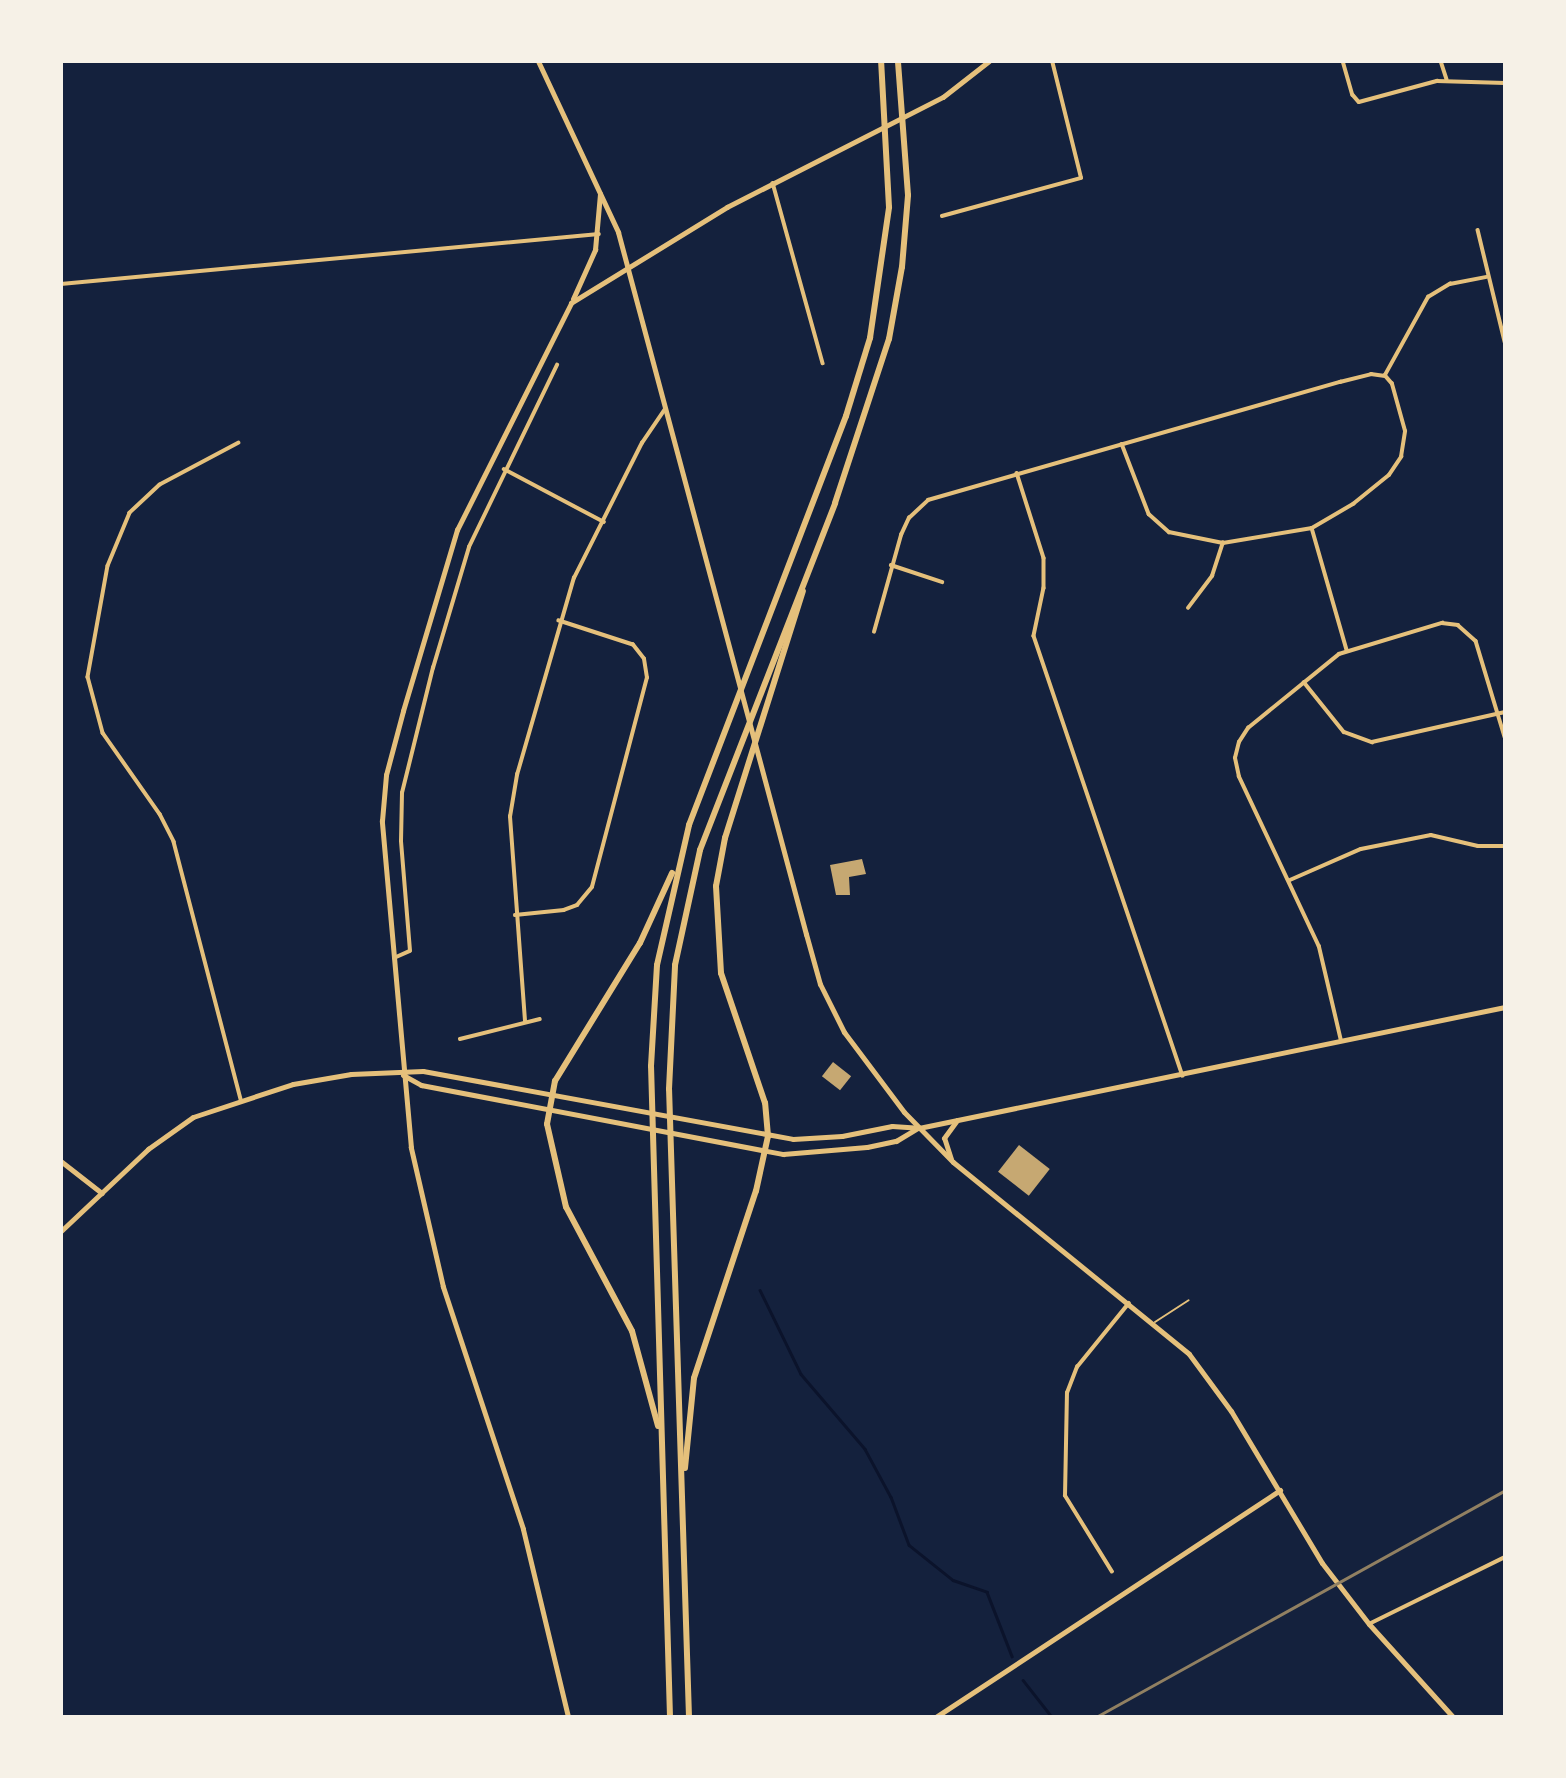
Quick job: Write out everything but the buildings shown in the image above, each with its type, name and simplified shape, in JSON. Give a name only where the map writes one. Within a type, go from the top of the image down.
[{"type":"highway","points":[[662,1448],[636,1339],[566,1207],[550,1152],[547,1110],[550,1095],[577,1042],[640,943],[680,854],[846,416],[870,338],[889,207],[881,61]]},
{"type":"highway","points":[[689,1717],[670,1089],[675,965],[704,839],[871,401],[897,299],[908,195],[898,61]]},
{"type":"highway","points":[[683,1497],[694,1378],[766,1152],[768,1136],[765,1103],[721,973],[716,886],[725,838],[810,566]]},
{"type":"highway","points":[[670,1717],[651,1042],[662,926],[680,854]]},
{"type":"main road","points":[[537,61],[599,186],[628,267],[824,993],[859,1056],[918,1128],[953,1162],[1154,1323],[1201,1368],[1280,1490],[1322,1563],[1369,1624],[1453,1717]]},
{"type":"main road","points":[[61,1231],[176,1127],[241,1099],[322,1078],[423,1071],[768,1136],[818,1139],[892,1126],[918,1128]]},
{"type":"main road","points":[[401,1074],[421,1084],[766,1152],[843,1151],[896,1141],[918,1128]]},
{"type":"main road","points":[[953,1162],[944,1138],[957,1120]]},
{"type":"street","points":[[571,303],[773,183],[943,97],[989,61]]},
{"type":"street","points":[[942,216],[1078,181],[1081,165],[1052,61]]},
{"type":"street","points":[[1343,61],[1356,99],[1365,102],[1447,79],[1505,83]]},
{"type":"street","points":[[1441,61],[1447,79]]},
{"type":"street","points":[[773,183],[823,363]]},
{"type":"street","points":[[568,1717],[523,1529],[435,1258],[411,1148],[401,1074],[383,798],[434,594],[457,530],[571,303],[599,234],[599,186]]},
{"type":"street","points":[[1478,230],[1486,276],[1505,342]]},
{"type":"street","points":[[61,285],[599,234]]},
{"type":"street","points":[[1385,376],[1429,297],[1450,284],[1486,276]]},
{"type":"street","points":[[392,958],[410,951],[401,841],[408,767],[460,570],[504,469],[557,365]]},
{"type":"street","points":[[874,632],[901,535],[921,504],[1017,473],[1371,373],[1385,376],[1392,384],[1405,431],[1401,457],[1389,475],[1353,504],[1311,528],[1223,543],[1185,537],[1156,523],[1139,496],[1122,444]]},
{"type":"street","points":[[525,1021],[515,915],[511,805],[559,621],[574,578],[648,432],[666,408]]},
{"type":"street","points":[[239,443],[160,485],[130,513],[108,566],[89,677],[92,704],[107,740],[160,814],[174,842],[241,1099]]},
{"type":"street","points":[[504,469],[604,522]]},
{"type":"street","points":[[1017,473],[1044,558],[1044,588],[1034,636],[1183,1074]]},
{"type":"street","points":[[1311,528],[1347,650]]},
{"type":"street","points":[[1188,608],[1217,566],[1223,543]]},
{"type":"street","points":[[891,565],[942,582]]},
{"type":"street","points":[[515,915],[564,910],[577,905],[592,887],[647,678],[644,660],[633,645],[559,621]]},
{"type":"street","points":[[1341,1041],[1324,962],[1290,880],[1239,777],[1236,758],[1248,729],[1347,650],[1436,624],[1458,625],[1472,635],[1480,649],[1505,737]]},
{"type":"street","points":[[1304,682],[1344,732],[1372,743],[1505,712]]},
{"type":"street","points":[[1290,880],[1361,849],[1432,835],[1478,846],[1505,846]]},
{"type":"street","points":[[918,1128],[1505,1007]]},
{"type":"street","points":[[460,1039],[540,1019]]},
{"type":"street","points":[[61,1161],[102,1193]]},
{"type":"street","points":[[1112,1572],[1065,1496],[1067,1394],[1077,1367],[1129,1303]]},
{"type":"street","points":[[938,1716],[1280,1490]]},
{"type":"street","points":[[1369,1624],[1505,1557]]},
{"type":"lane","points":[[1154,1323],[1189,1300]]},
{"type":"waterway","points":[[760,1290],[801,1374],[865,1449],[891,1497],[909,1545],[953,1580],[987,1592],[1012,1656]]},
{"type":"waterway","points":[[1023,1680],[1052,1717]]},
{"type":"railway","points":[[1096,1717],[1505,1490]]}]
